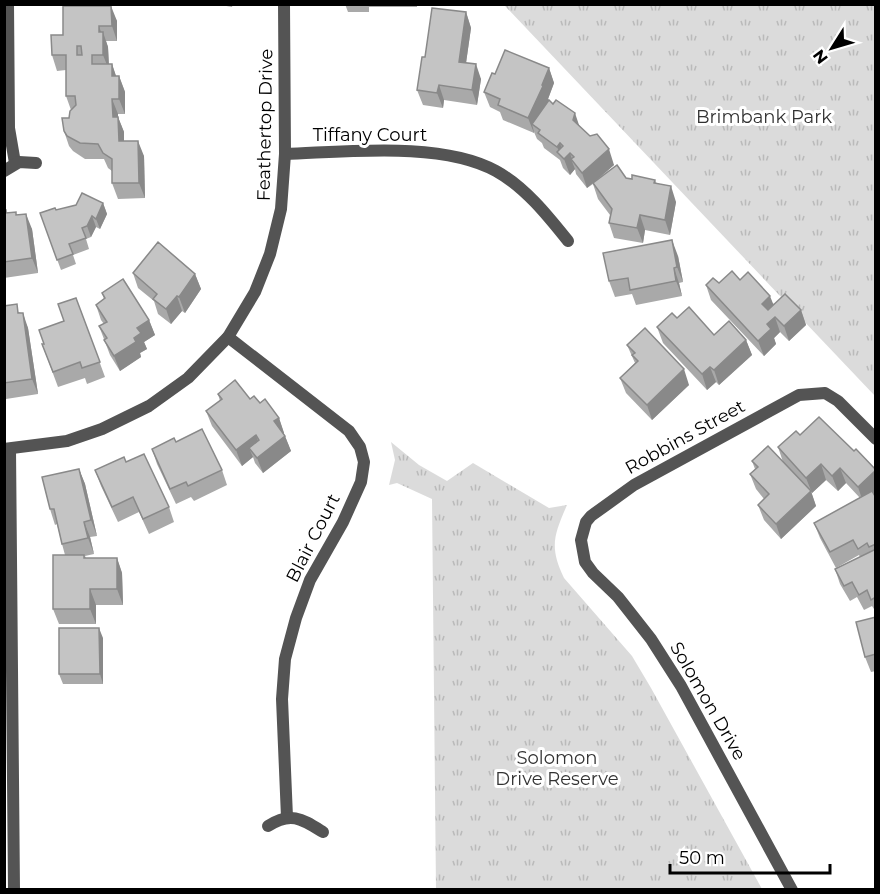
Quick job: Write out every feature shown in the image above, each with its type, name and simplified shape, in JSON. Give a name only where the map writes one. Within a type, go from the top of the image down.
[{"type":"street","points":[[8,4],[9,128],[15,163]]},
{"type":"street","name":"Feathertop Drive","points":[[7,449],[67,441],[102,429],[149,406],[188,378],[228,337],[255,292],[270,254],[281,209],[285,154],[285,4]]},
{"type":"street","name":"Tiffany Court","points":[[285,154],[420,151],[461,158],[496,171],[527,194],[568,241]]},
{"type":"street","points":[[4,171],[15,163],[36,163]]},
{"type":"street","name":"Blair Court","points":[[228,337],[349,431],[360,447],[364,462],[361,482],[348,512],[310,580],[296,618],[285,659],[282,699],[287,817]]},
{"type":"street","name":"Robbins Street","points":[[581,540],[586,522],[591,516],[634,485],[799,395],[825,393],[838,401],[876,439]]},
{"type":"street","points":[[7,449],[14,890]]},
{"type":"street","name":"Solomon Drive","points":[[581,540],[585,562],[618,597],[651,639],[681,686],[792,890]]},
{"type":"street","points":[[268,826],[287,817],[300,819],[322,832]]},
{"type":"green space","name":"Brimbank Park","points":[[504,5],[875,5],[875,396],[506,7]]},
{"type":"green space","name":"Solomon Drive Reserve","points":[[391,442],[419,465],[447,481],[473,463],[549,508],[567,505],[555,541],[556,558],[564,578],[632,656],[762,889],[436,889],[432,499],[397,483],[389,485],[395,460]]},
{"type":"building","points":[[63,6],[111,6],[112,26],[99,26],[99,32],[103,32],[103,55],[92,55],[92,64],[112,64],[112,76],[119,76],[119,99],[112,99],[113,117],[118,117],[119,141],[138,141],[139,183],[112,183],[112,159],[103,153],[98,144],[80,143],[67,136],[64,131],[62,118],[69,118],[70,111],[76,105],[75,96],[66,96],[66,55],[52,55],[51,35],[63,35]],"holes":[[[77,46],[81,46],[82,55],[77,55]]]},
{"type":"building","points":[[432,8],[466,12],[459,62],[476,64],[472,90],[439,85],[437,93],[417,90],[422,57],[425,57]]},
{"type":"building","points":[[505,50],[549,68],[528,118],[498,105],[500,99],[484,92]]},
{"type":"building","points":[[549,100],[553,104],[556,100],[575,113],[573,120],[590,136],[597,134],[609,149],[582,173],[571,159],[574,157],[570,153],[564,159],[557,152],[563,146],[560,143],[557,147],[538,133],[540,130],[532,124]]},
{"type":"building","points":[[617,165],[626,178],[632,179],[632,175],[671,186],[665,220],[640,215],[637,228],[609,223],[612,209],[593,183]]},
{"type":"building","points":[[82,193],[103,203],[96,219],[92,216],[87,226],[82,228],[86,238],[69,244],[73,254],[57,260],[40,213],[76,205]]},
{"type":"building","points":[[4,210],[6,213],[16,212],[16,215],[26,214],[32,258],[4,262]]},
{"type":"building","points":[[672,240],[677,267],[674,268],[676,281],[630,290],[628,278],[609,281],[603,253]]},
{"type":"building","points":[[158,242],[195,274],[179,297],[177,296],[166,309],[153,299],[157,294],[133,273]]},
{"type":"building","points":[[732,271],[740,280],[748,272],[770,296],[762,304],[768,310],[785,294],[801,310],[784,326],[775,317],[767,324],[771,329],[758,341],[706,285],[713,278],[719,283]]},
{"type":"building","points":[[123,279],[149,320],[137,328],[141,333],[134,338],[136,342],[114,356],[99,326],[107,322],[96,305],[105,298],[102,293]]},
{"type":"building","points":[[76,298],[100,362],[82,368],[80,362],[53,372],[39,330],[64,321],[58,304]]},
{"type":"building","points":[[17,304],[18,313],[23,313],[32,379],[4,383],[4,306]]},
{"type":"building","points":[[689,307],[714,335],[729,321],[746,340],[714,370],[710,367],[702,374],[657,327],[672,313],[677,318]]},
{"type":"building","points":[[645,328],[684,369],[647,405],[620,378],[638,361],[632,355],[635,353],[627,345]]},
{"type":"building","points":[[235,380],[250,399],[254,396],[260,403],[265,399],[279,418],[274,421],[285,436],[257,458],[249,448],[259,440],[256,435],[236,450],[206,411],[222,399],[218,394]]},
{"type":"building","points":[[819,417],[876,470],[858,487],[840,468],[832,476],[821,464],[806,478],[778,447],[796,431],[800,435]]},
{"type":"building","points":[[202,429],[222,470],[188,486],[186,482],[170,489],[152,449],[174,438],[176,442]]},
{"type":"building","points":[[768,446],[811,491],[776,524],[758,505],[769,494],[750,474],[758,467],[752,461]]},
{"type":"building","points":[[144,454],[169,507],[143,519],[133,497],[112,507],[95,470],[124,457],[126,462]]},
{"type":"building","points":[[79,469],[91,520],[84,522],[88,538],[62,544],[54,509],[50,509],[42,477]]},
{"type":"building","points":[[872,491],[876,498],[876,544],[869,547],[867,543],[858,549],[853,540],[830,552],[814,523]]},
{"type":"building","points":[[876,549],[876,597],[871,600],[867,590],[859,595],[852,582],[844,586],[835,569]]},
{"type":"building","points":[[53,555],[117,558],[117,589],[90,589],[90,609],[53,609]]},
{"type":"building","points":[[876,617],[876,654],[865,657],[856,622]]},
{"type":"building","points":[[59,628],[99,628],[100,674],[59,674]]}]
